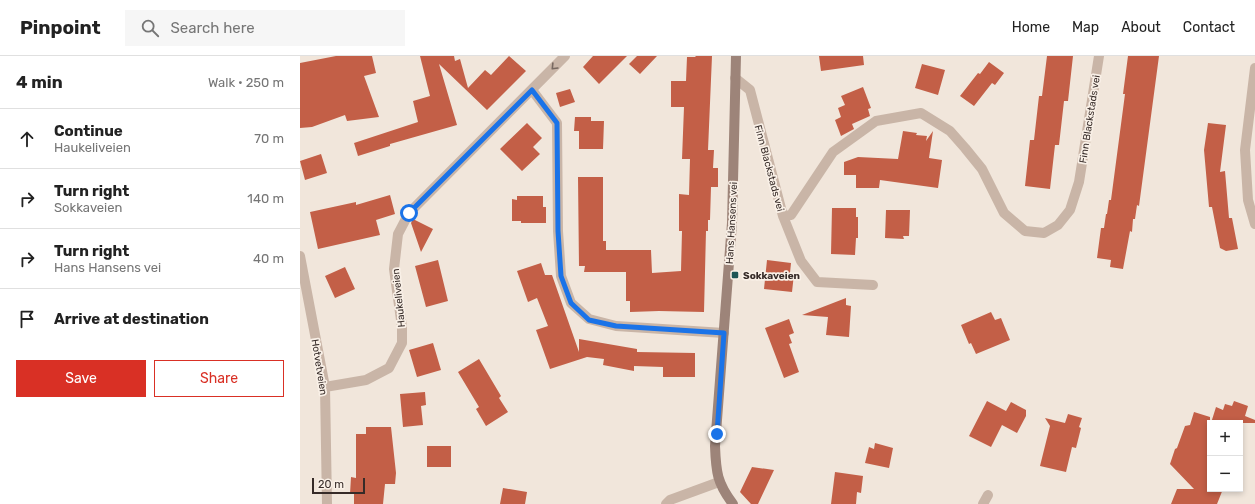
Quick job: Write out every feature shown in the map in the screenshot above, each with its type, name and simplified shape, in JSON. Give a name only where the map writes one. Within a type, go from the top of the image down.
[{"type":"main road","name":"Hans Hansens vei","points":[[733,504],[719,482],[716,466],[715,446],[732,223],[736,56]]},
{"type":"street","name":"Haukeliveien","points":[[325,387],[366,380],[389,368],[402,343],[402,327],[394,269],[398,234],[409,213],[565,56]]},
{"type":"street","name":"Finn Blackstads vei","points":[[735,78],[750,90],[783,216],[791,215],[833,152],[876,121],[921,114],[950,131],[966,148],[982,169],[1004,213],[1025,232],[1044,233],[1058,225],[1070,210],[1079,182],[1099,56]]},
{"type":"street","points":[[1255,68],[1245,150],[1248,200],[1255,224]]},
{"type":"street","points":[[532,90],[557,123],[558,231],[561,276],[571,303],[589,320],[616,326],[724,333]]},
{"type":"street","points":[[783,216],[801,261],[817,282],[873,285]]},
{"type":"street","name":"Hotvetveien","points":[[300,256],[325,387],[327,504]]},
{"type":"street","points":[[666,504],[670,500],[719,482]]},
{"type":"building","points":[[336,56],[372,56],[376,73],[364,76],[379,117],[347,121],[345,115],[312,127],[300,128],[300,63]]},
{"type":"building","points":[[420,56],[454,56],[455,61],[460,59],[468,88],[485,70],[491,75],[509,56],[526,71],[487,110],[439,64],[457,125],[390,144],[390,146],[358,156],[354,143],[418,122],[413,101],[430,96]]},
{"type":"building","points":[[593,56],[627,56],[599,84],[583,67]]},
{"type":"building","points":[[637,56],[657,56],[640,74],[629,64]]},
{"type":"building","points":[[712,56],[708,150],[714,150],[713,168],[718,168],[718,187],[711,187],[710,220],[708,220],[708,231],[706,231],[704,312],[630,312],[630,301],[626,301],[626,272],[584,272],[585,266],[579,266],[578,177],[603,177],[603,241],[606,241],[606,250],[651,250],[652,273],[681,271],[682,231],[679,231],[679,194],[689,195],[690,159],[682,159],[684,107],[671,107],[671,81],[686,81],[687,57]]},
{"type":"building","points":[[819,56],[863,56],[864,65],[821,71]]},
{"type":"building","points":[[1047,56],[1073,56],[1068,101],[1064,101],[1059,145],[1055,145],[1050,189],[1025,186],[1030,140],[1034,140],[1039,96],[1042,96]]},
{"type":"building","points":[[1128,56],[1159,56],[1139,206],[1137,205],[1135,219],[1133,219],[1132,232],[1130,231],[1123,269],[1110,267],[1111,260],[1097,258],[1101,228],[1104,228],[1109,200],[1111,200],[1125,94],[1123,94]]},
{"type":"building","points":[[989,62],[1004,73],[995,85],[992,83],[974,106],[960,96],[978,73],[980,74]]},
{"type":"building","points":[[922,64],[945,70],[938,95],[915,88]]},
{"type":"building","points":[[863,87],[871,108],[868,109],[870,116],[852,124],[854,129],[841,136],[835,120],[841,117],[838,108],[845,105],[841,96]]},
{"type":"building","points":[[570,89],[575,102],[560,107],[556,93]]},
{"type":"building","points":[[575,117],[591,117],[591,121],[604,121],[603,149],[579,149],[579,131],[574,131]]},
{"type":"building","points":[[527,123],[542,138],[533,147],[540,154],[522,171],[500,149]]},
{"type":"building","points":[[1208,123],[1226,125],[1220,172],[1225,171],[1229,218],[1232,218],[1238,249],[1226,251],[1220,248],[1212,207],[1209,207],[1204,150]]},
{"type":"building","points":[[903,131],[917,133],[916,135],[927,136],[926,141],[933,131],[929,158],[942,160],[938,188],[880,180],[879,188],[856,188],[856,175],[844,175],[844,162],[858,157],[898,159]]},
{"type":"building","points":[[321,154],[327,173],[305,180],[300,161]]},
{"type":"building","points":[[390,195],[395,214],[376,220],[380,235],[318,249],[310,212],[356,202],[356,205]]},
{"type":"building","points":[[517,196],[543,196],[543,207],[546,207],[546,223],[521,223],[521,221],[512,221],[512,199],[517,200]]},
{"type":"building","points":[[832,208],[856,208],[856,217],[858,217],[858,238],[856,238],[855,255],[831,254]]},
{"type":"building","points":[[886,210],[910,210],[909,236],[903,236],[904,239],[885,238]]},
{"type":"building","points":[[413,219],[433,229],[421,252],[411,223]]},
{"type":"building","points":[[438,260],[448,301],[426,307],[415,266]]},
{"type":"building","points":[[767,260],[791,263],[790,273],[794,274],[792,292],[764,289]]},
{"type":"building","points":[[541,263],[545,275],[552,275],[579,352],[579,339],[637,349],[637,352],[695,353],[695,377],[663,377],[663,367],[634,366],[634,371],[603,365],[604,359],[587,357],[550,369],[536,330],[548,326],[537,298],[528,302],[517,271]]},
{"type":"building","points":[[345,267],[355,289],[335,298],[325,276]]},
{"type":"building","points":[[846,298],[846,305],[851,306],[849,337],[826,335],[828,317],[802,315]]},
{"type":"building","points":[[991,312],[995,320],[1001,318],[1010,340],[976,354],[971,343],[969,344],[961,325]]},
{"type":"building","points":[[789,319],[794,333],[789,335],[792,343],[789,344],[799,372],[784,378],[765,328]]},
{"type":"building","points":[[433,343],[441,370],[417,377],[409,350]]},
{"type":"building","points":[[479,359],[501,396],[499,398],[508,412],[486,426],[476,409],[479,407],[458,372]]},
{"type":"building","points":[[425,392],[426,405],[421,406],[423,425],[403,427],[400,394]]},
{"type":"building","points":[[987,401],[1006,411],[1011,402],[1026,410],[1026,416],[1017,433],[1002,425],[991,447],[969,436]]},
{"type":"building","points":[[1234,401],[1248,406],[1245,416],[1255,420],[1255,423],[1243,423],[1243,420],[1212,420],[1216,407],[1223,410],[1225,404],[1232,406]]},
{"type":"building","points":[[1194,412],[1210,417],[1210,420],[1207,420],[1207,492],[1222,492],[1217,504],[1171,504],[1177,489],[1194,489],[1170,464],[1185,426],[1190,425]]},
{"type":"building","points":[[1068,414],[1082,418],[1076,448],[1072,447],[1066,472],[1040,466],[1050,426],[1045,418],[1065,423]]},
{"type":"building","points":[[366,427],[391,427],[396,473],[395,484],[385,484],[383,504],[354,504],[354,494],[350,494],[351,477],[356,478],[356,434],[366,434]]},
{"type":"building","points":[[875,443],[893,448],[889,468],[865,463],[869,447],[874,449]]},
{"type":"building","points":[[427,446],[451,446],[451,467],[427,467]]},
{"type":"building","points":[[752,467],[774,470],[758,504],[751,504],[740,492]]},
{"type":"building","points":[[835,472],[863,476],[861,493],[857,492],[856,504],[831,504]]},
{"type":"building","points":[[503,488],[527,492],[525,504],[500,504]]},
{"type":"place","name":"Sokkaveien","points":[[735,275]]},
{"type":"route","points":[[409,213],[532,90],[557,123],[558,231],[561,276],[571,303],[589,320],[616,326],[724,333],[717,434]]}]
